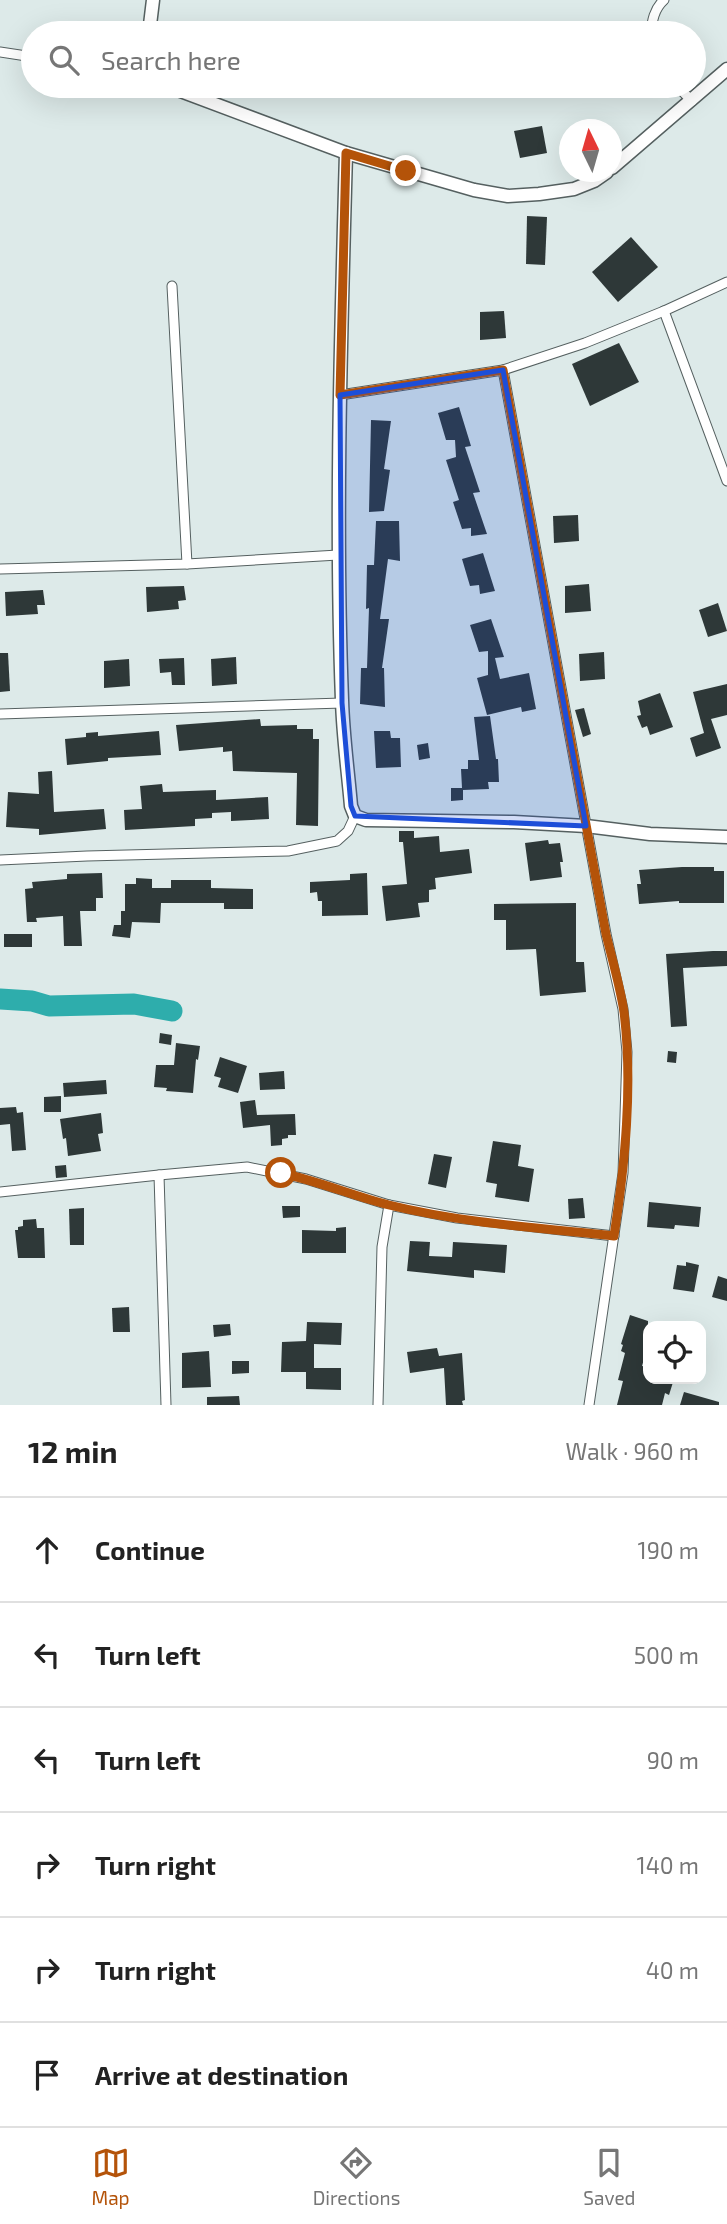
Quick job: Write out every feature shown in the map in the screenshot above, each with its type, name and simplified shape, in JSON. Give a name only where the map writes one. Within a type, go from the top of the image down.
[{"type":"street","points":[[150,21],[153,0]]},
{"type":"street","points":[[653,21],[664,0]]},
{"type":"street","points":[[0,52],[21,55]]},
{"type":"street","points":[[706,88],[727,69]]},
{"type":"street","points":[[199,98],[346,153],[474,190],[508,196],[538,194],[574,189],[592,182]]},
{"type":"street","points":[[689,98],[692,101]]},
{"type":"street","points":[[622,159],[695,98]]},
{"type":"street","points":[[0,860],[288,851],[337,841],[348,831],[355,816],[351,806],[342,703],[338,555],[346,153]]},
{"type":"street","points":[[340,395],[503,370],[585,343],[727,282]]},
{"type":"street","points":[[172,286],[187,564]]},
{"type":"street","points":[[664,311],[727,481]]},
{"type":"street","points":[[503,370],[606,934],[623,1009],[627,1052],[623,1173],[589,1405]]},
{"type":"street","points":[[0,569],[187,564],[338,555]]},
{"type":"street","points":[[0,714],[342,703]]},
{"type":"street","points":[[355,816],[366,820],[514,821],[650,834],[727,837]]},
{"type":"street","points":[[0,1192],[247,1167],[306,1179],[389,1205],[457,1218],[614,1236]]},
{"type":"street","points":[[159,1175],[166,1405]]},
{"type":"street","points":[[378,1405],[382,1247],[389,1205]]},
{"type":"highlighted area","points":[[503,370],[586,826],[355,816],[351,806],[342,703],[340,395]]},
{"type":"building","points":[[542,126],[547,153],[520,158],[514,131]]},
{"type":"building","points":[[527,216],[547,217],[545,265],[526,264]]},
{"type":"building","points":[[631,237],[658,267],[618,302],[592,272]]},
{"type":"building","points":[[504,311],[506,338],[480,340],[480,312]]},
{"type":"building","points":[[619,343],[639,382],[590,406],[572,364]]},
{"type":"building","points":[[459,407],[471,446],[465,447],[480,492],[473,493],[487,534],[471,536],[471,528],[462,529],[453,502],[459,500],[446,460],[456,457],[455,440],[446,440],[438,413]]},
{"type":"building","points":[[371,420],[391,421],[384,469],[390,470],[384,511],[369,512]]},
{"type":"building","points":[[578,515],[579,541],[554,543],[553,516]]},
{"type":"building","points":[[376,521],[399,521],[400,561],[388,559],[380,619],[389,619],[382,668],[385,707],[360,704],[361,668],[367,668],[367,565],[374,565]]},
{"type":"building","points":[[483,553],[495,591],[480,594],[479,585],[470,586],[462,559]]},
{"type":"building","points":[[589,584],[591,611],[565,613],[565,586]]},
{"type":"building","points":[[184,586],[186,600],[178,601],[179,609],[147,612],[146,587]]},
{"type":"building","points":[[43,590],[45,605],[37,605],[38,614],[6,616],[5,592]]},
{"type":"building","points":[[718,603],[727,631],[708,637],[699,610]]},
{"type":"building","points":[[491,619],[504,657],[495,658],[500,679],[529,673],[536,709],[522,712],[521,707],[487,715],[477,678],[488,675],[488,651],[479,652],[470,625]]},
{"type":"building","points":[[604,652],[605,679],[580,681],[579,654]]},
{"type":"building","points":[[0,653],[8,653],[10,691],[0,692]]},
{"type":"building","points":[[236,657],[237,684],[212,686],[211,659]]},
{"type":"building","points":[[184,658],[185,685],[172,685],[171,672],[160,673],[159,659]]},
{"type":"building","points":[[129,659],[130,686],[104,688],[104,661]]},
{"type":"building","points":[[727,684],[727,715],[711,719],[721,748],[696,757],[690,738],[704,733],[693,692]]},
{"type":"building","points":[[660,693],[673,727],[650,735],[647,726],[642,728],[637,716],[641,715],[638,701]]},
{"type":"building","points":[[584,708],[591,734],[583,737],[575,710]]},
{"type":"building","points":[[490,716],[498,759],[499,782],[488,782],[489,789],[463,790],[463,800],[451,801],[451,788],[462,788],[461,769],[468,769],[468,760],[479,760],[474,717]]},
{"type":"building","points":[[260,719],[261,726],[297,725],[297,729],[313,729],[313,739],[319,739],[318,826],[296,825],[297,773],[233,771],[232,751],[223,752],[223,747],[179,751],[176,725]]},
{"type":"building","points":[[159,731],[161,755],[108,758],[108,761],[67,765],[65,739],[86,737],[86,733],[98,732],[98,736]]},
{"type":"building","points":[[374,731],[390,731],[391,738],[400,738],[401,767],[376,768]]},
{"type":"building","points":[[428,743],[430,758],[419,760],[417,745]]},
{"type":"building","points":[[52,771],[54,812],[104,809],[106,829],[39,835],[39,829],[6,827],[8,792],[39,794],[38,772]]},
{"type":"building","points":[[162,784],[163,792],[216,790],[216,800],[268,797],[269,819],[231,821],[231,812],[212,813],[212,818],[195,819],[195,826],[125,830],[124,810],[142,809],[140,786]]},
{"type":"building","points":[[399,831],[414,831],[414,838],[439,836],[440,852],[469,849],[472,873],[435,878],[436,889],[429,890],[429,902],[418,903],[420,917],[386,921],[382,886],[407,884],[403,842],[399,842]]},
{"type":"building","points":[[548,840],[549,844],[560,843],[562,877],[530,881],[525,843]]},
{"type":"building","points":[[714,867],[714,871],[724,871],[724,903],[679,901],[639,904],[639,870]]},
{"type":"building","points":[[102,873],[103,898],[96,898],[96,911],[80,911],[82,946],[64,946],[63,916],[36,918],[37,922],[27,922],[25,889],[33,888],[32,882],[67,879],[67,874]]},
{"type":"building","points":[[367,873],[368,915],[322,916],[322,901],[318,901],[317,892],[310,893],[310,882],[350,880],[350,874]]},
{"type":"building","points":[[136,878],[152,879],[152,888],[171,888],[171,880],[211,880],[211,888],[253,889],[253,909],[224,909],[224,903],[161,903],[160,923],[132,922],[130,938],[112,936],[114,925],[121,925],[121,911],[125,911],[125,884],[136,884]]},
{"type":"building","points":[[576,903],[576,962],[584,962],[586,992],[540,996],[536,949],[506,950],[506,920],[494,920],[494,904]]},
{"type":"building","points":[[4,934],[32,934],[32,947],[4,947]]},
{"type":"building","points":[[727,951],[727,966],[683,968],[687,1026],[671,1027],[666,954]]},
{"type":"building","points":[[160,1033],[172,1035],[171,1045],[159,1043]]},
{"type":"building","points":[[176,1043],[200,1046],[193,1093],[166,1091],[167,1088],[154,1087],[156,1065],[174,1065]]},
{"type":"building","points":[[668,1051],[677,1052],[676,1063],[667,1062]]},
{"type":"building","points":[[220,1057],[247,1066],[238,1093],[218,1087],[221,1078],[214,1076]]},
{"type":"building","points":[[284,1071],[285,1089],[260,1090],[259,1073]]},
{"type":"building","points":[[106,1080],[107,1094],[64,1097],[63,1083]]},
{"type":"building","points":[[61,1096],[61,1112],[44,1112],[44,1097]]},
{"type":"building","points":[[255,1100],[257,1115],[295,1114],[296,1135],[288,1135],[288,1138],[282,1139],[282,1145],[271,1146],[270,1125],[243,1128],[240,1102]]},
{"type":"building","points":[[16,1107],[17,1113],[23,1112],[26,1150],[12,1151],[10,1124],[0,1125],[0,1108]]},
{"type":"building","points":[[101,1113],[103,1133],[98,1134],[101,1151],[68,1156],[60,1119]]},
{"type":"building","points":[[493,1141],[521,1145],[518,1166],[534,1169],[529,1202],[495,1197],[497,1184],[486,1182]]},
{"type":"building","points":[[434,1154],[452,1157],[446,1188],[428,1184]]},
{"type":"building","points":[[66,1165],[67,1177],[56,1178],[55,1166]]},
{"type":"building","points":[[583,1198],[585,1218],[569,1219],[568,1199]]},
{"type":"building","points":[[649,1202],[701,1207],[699,1227],[647,1227]]},
{"type":"building","points":[[282,1206],[300,1206],[300,1217],[283,1218]]},
{"type":"building","points":[[84,1208],[84,1245],[70,1245],[69,1209]]},
{"type":"building","points":[[36,1219],[37,1228],[44,1228],[45,1258],[18,1258],[15,1230],[23,1226],[23,1220]]},
{"type":"building","points":[[346,1227],[346,1253],[302,1253],[302,1230],[336,1231],[336,1228]]},
{"type":"building","points":[[410,1241],[430,1242],[429,1256],[452,1257],[453,1242],[507,1245],[505,1273],[474,1270],[474,1278],[407,1271]]},
{"type":"building","points":[[686,1262],[699,1265],[694,1292],[673,1289],[677,1265],[686,1266]]},
{"type":"building","points":[[718,1276],[727,1279],[727,1301],[712,1297]]},
{"type":"building","points":[[129,1307],[130,1332],[113,1332],[112,1308]]},
{"type":"building","points":[[630,1315],[648,1321],[643,1321],[643,1384],[672,1384],[669,1395],[665,1393],[662,1405],[617,1405],[623,1381],[618,1380],[625,1353],[621,1351]]},
{"type":"building","points":[[307,1322],[342,1323],[341,1345],[314,1344],[314,1368],[341,1368],[341,1390],[306,1389],[306,1372],[281,1372],[282,1342],[306,1341]]},
{"type":"building","points":[[230,1324],[231,1335],[214,1337],[213,1325]]},
{"type":"building","points":[[437,1348],[439,1356],[462,1353],[463,1405],[446,1405],[444,1368],[410,1373],[407,1352]]},
{"type":"building","points":[[209,1351],[211,1387],[182,1388],[182,1353]]},
{"type":"building","points":[[232,1361],[249,1361],[249,1373],[232,1374]]},
{"type":"building","points":[[684,1392],[719,1402],[719,1405],[680,1405]]},
{"type":"building","points":[[239,1396],[240,1405],[207,1405],[207,1397]]},
{"type":"waterway","points":[[0,999],[32,1001],[49,1006],[134,1004],[172,1011]]},
{"type":"route","points":[[281,1173],[389,1205],[457,1218],[614,1236],[623,1173],[627,1052],[623,1009],[606,934],[503,370],[340,395],[346,153],[406,171]]}]
